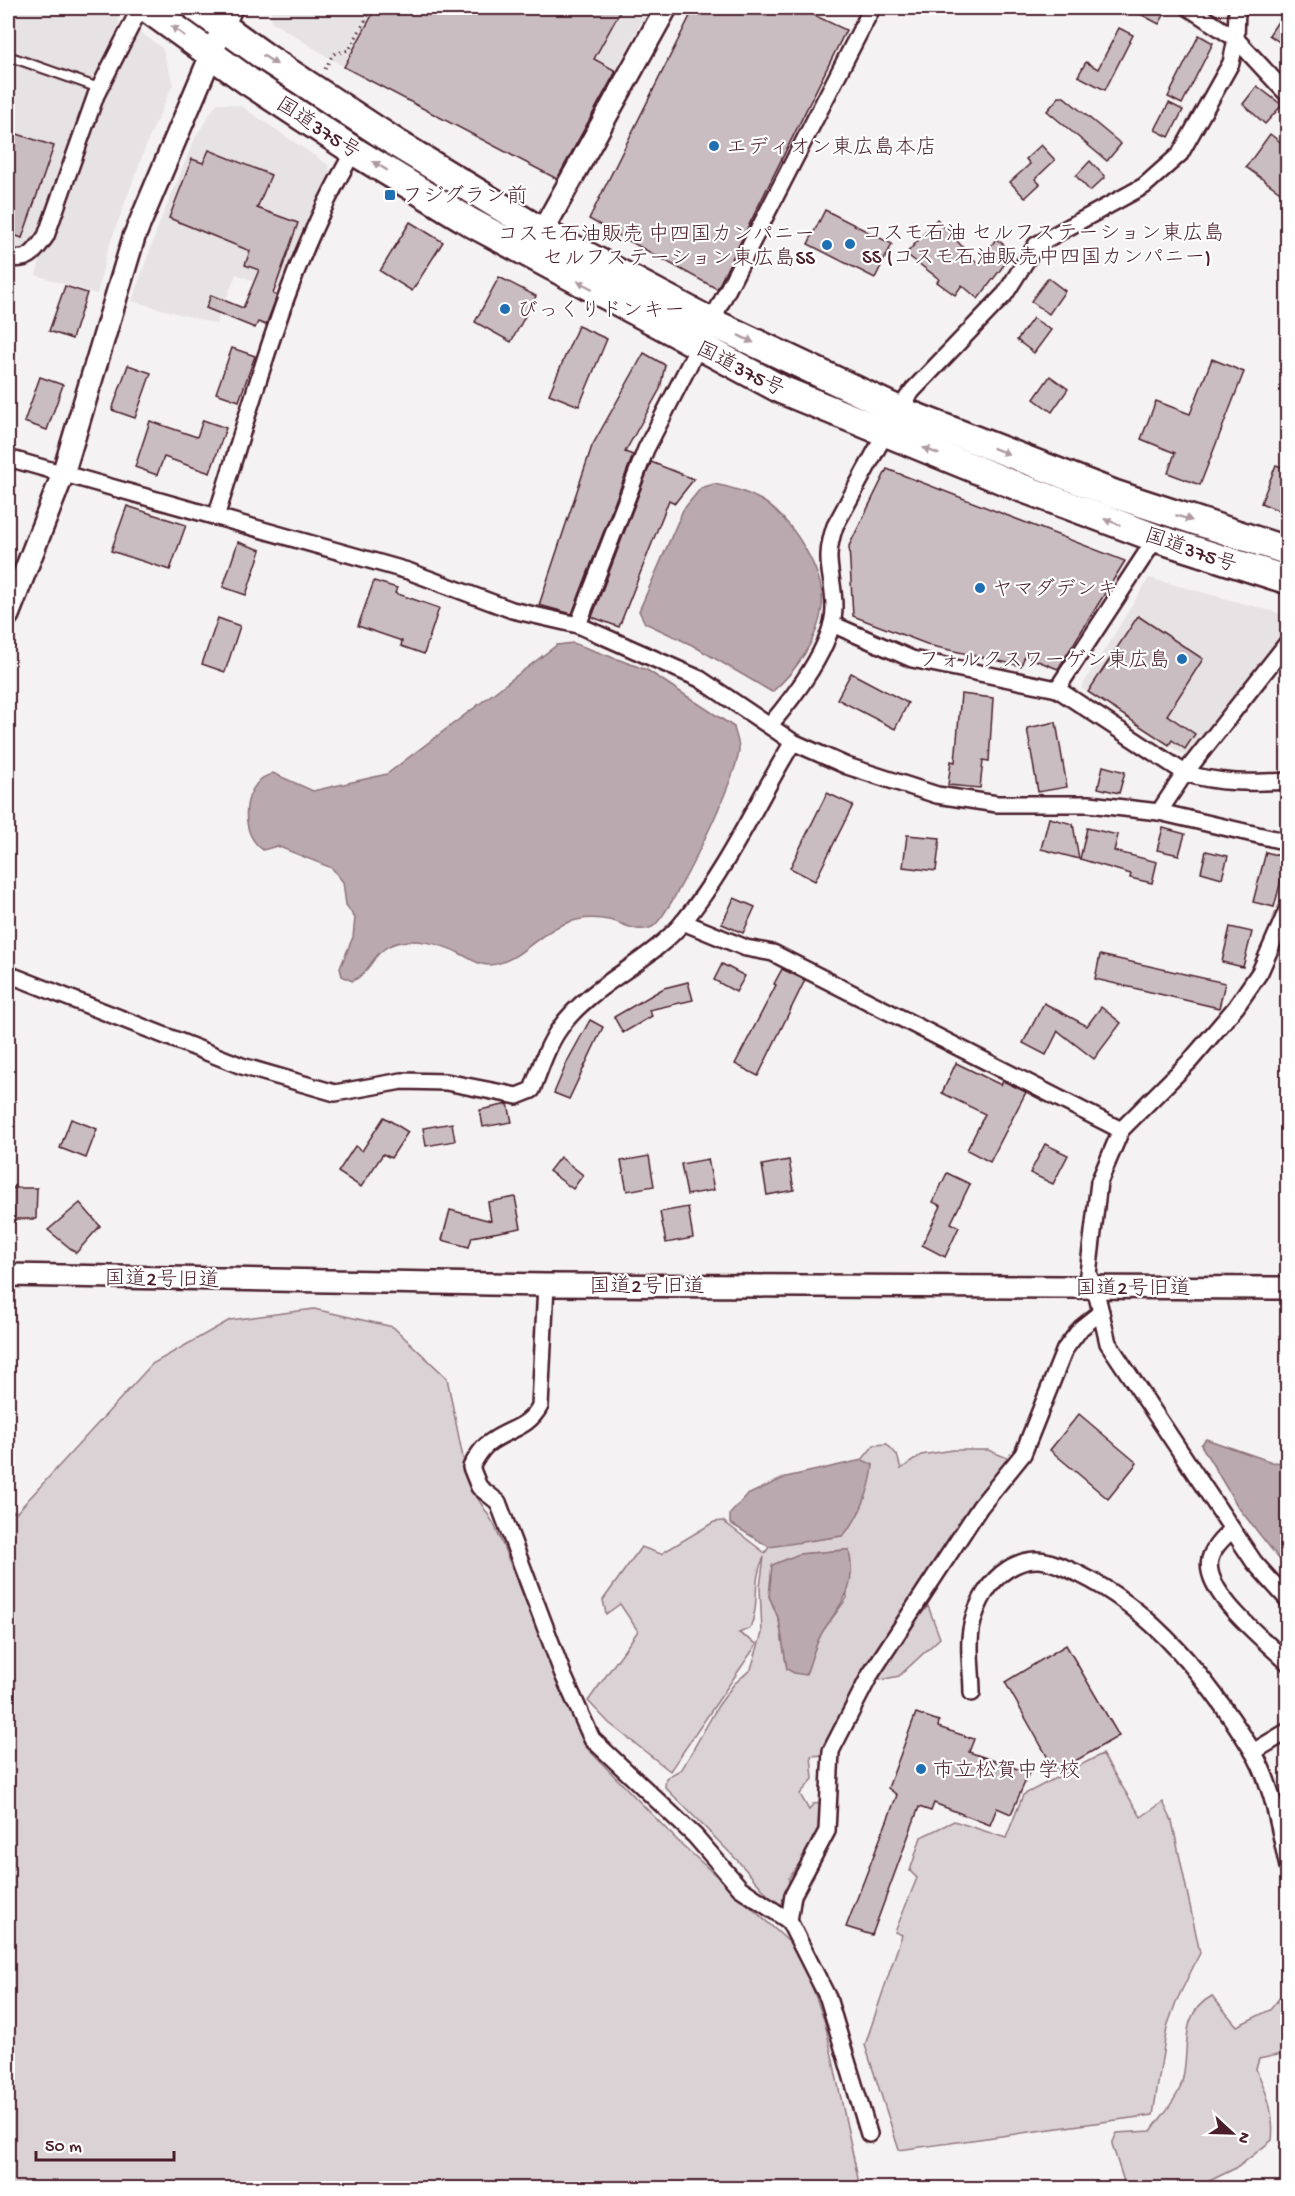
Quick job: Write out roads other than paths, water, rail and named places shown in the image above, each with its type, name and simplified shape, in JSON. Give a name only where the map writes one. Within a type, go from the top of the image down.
[{"type":"highway","name":"国道375号","points":[[147,8],[210,55],[354,151],[503,240],[782,390],[892,422],[1287,551]]},
{"type":"highway","name":"国道375号","points":[[197,8],[226,17],[399,145],[542,232],[892,422],[1156,538],[1287,580]]},
{"type":"street","points":[[8,258],[22,260],[34,253],[46,236],[99,88],[140,8]]},
{"type":"street","points":[[542,232],[666,8]]},
{"type":"street","points":[[578,625],[646,449],[872,8]]},
{"type":"street","points":[[1189,8],[1236,39],[1287,94]]},
{"type":"street","points":[[770,725],[796,694],[832,624],[834,608],[828,546],[835,526],[892,422],[913,390],[1005,294],[1036,245],[1144,186],[1180,154],[1231,63],[1236,39],[1237,8]]},
{"type":"street","points":[[8,615],[63,474],[135,237],[226,17]]},
{"type":"street","points":[[216,517],[297,271],[337,180],[354,151]]},
{"type":"street","points":[[8,458],[408,572],[512,610],[578,625],[700,679],[793,742],[847,766],[937,795],[997,804],[1089,804],[1159,812],[1287,842]]},
{"type":"street","points":[[1057,689],[1156,538]]},
{"type":"street","points":[[832,624],[912,659],[1057,689],[1185,773],[1204,779],[1229,782],[1287,781]]},
{"type":"street","points":[[1159,812],[1185,773],[1287,642]]},
{"type":"street","points":[[8,975],[242,1066],[336,1093],[402,1081],[446,1082],[517,1096],[532,1090],[556,1036],[582,1004],[683,922],[709,886],[793,742]]},
{"type":"street","points":[[1287,908],[1260,972],[1236,1007],[1190,1061],[1121,1130],[1099,1182],[1088,1274],[1095,1287],[1108,1343],[1254,1562],[1287,1600]]},
{"type":"street","points":[[683,922],[746,948],[773,953],[1121,1130]]},
{"type":"street","name":"国道2号旧道","points":[[8,1275],[546,1285],[1287,1288]]},
{"type":"street","points":[[546,1285],[540,1406],[533,1419],[490,1442],[479,1452],[471,1467],[479,1487],[498,1502],[564,1677],[592,1739],[695,1836],[740,1888],[789,1921],[828,1998],[869,2134]]},
{"type":"street","points":[[789,1921],[794,1895],[827,1831],[831,1752],[865,1685],[980,1507],[1023,1454],[1065,1349],[1081,1328],[1101,1312]]},
{"type":"street","points":[[1232,1530],[1220,1541],[1210,1558],[1210,1578],[1223,1599],[1287,1663]]},
{"type":"street","points":[[972,1693],[972,1626],[981,1597],[1002,1573],[1023,1560],[1051,1561],[1091,1580],[1128,1603],[1158,1630],[1203,1679],[1253,1752],[1275,1807],[1287,1867]]},
{"type":"street","points":[[1253,1752],[1287,1731]]},
{"type":"lane","points":[[8,56],[99,88]]},
{"type":"place","name":"エディオン東広島本店","points":[[714,146]]},
{"type":"place","name":"フジグラン前","points":[[390,195]]},
{"type":"place","name":"コスモ石油 セルフステーション東広島 SS (コスモ石油販売中四国カンパニー)","points":[[850,244]]},
{"type":"place","name":"コスモ石油販売 中四国カンパニー セルフステーション東広島SS","points":[[827,245]]},
{"type":"place","name":"びっくりドンキー","points":[[505,309]]},
{"type":"place","name":"ヤマダデンキ","points":[[980,588]]},
{"type":"place","name":"フォルクスワーゲン東広島","points":[[1182,659]]},
{"type":"place","name":"市立松賀中学校","points":[[921,1769]]}]
